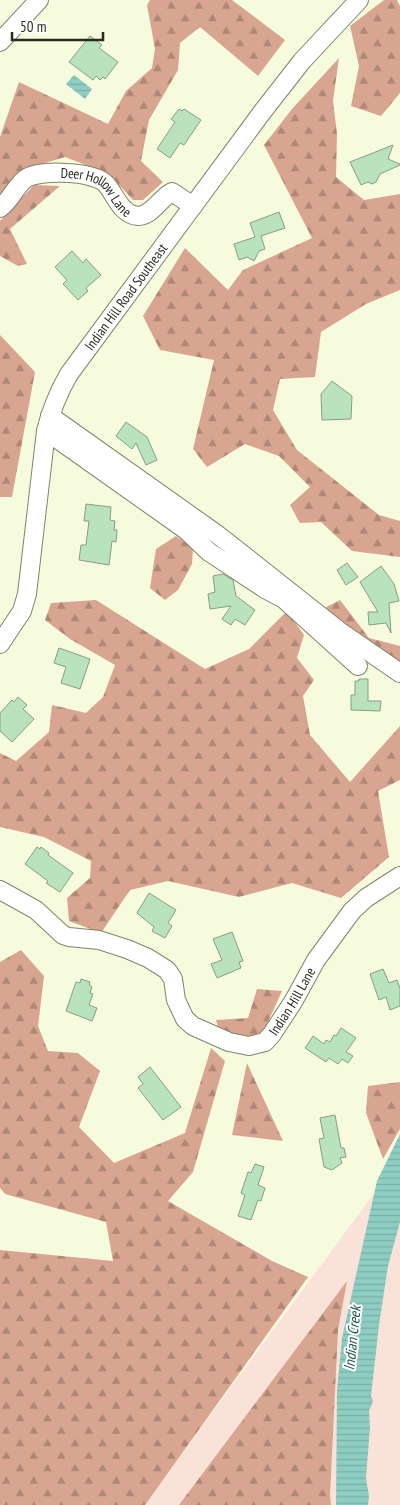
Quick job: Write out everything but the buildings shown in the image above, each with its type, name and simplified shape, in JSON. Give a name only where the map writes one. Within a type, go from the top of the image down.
[{"type":"street","points":[[0,42],[39,0]]},
{"type":"street","name":"Indian Hill Road Southeast","points":[[0,644],[22,611],[27,594],[48,424],[58,393],[69,374],[262,111],[302,61],[359,0]]},
{"type":"street","name":"Deer Hollow Lane","points":[[0,208],[8,202],[26,178],[48,172],[84,175],[101,180],[106,183],[124,208],[135,215],[142,215],[152,210],[165,195],[172,192],[193,206]]},
{"type":"street","points":[[48,424],[186,530],[209,552],[265,590],[284,600],[358,666]]},
{"type":"street","points":[[48,424],[218,535],[342,632],[400,673]]},
{"type":"street","name":"Indian Hill Lane","points":[[0,890],[36,910],[63,935],[99,940],[128,949],[148,958],[167,970],[173,979],[176,1000],[185,1019],[193,1026],[229,1042],[249,1046],[265,1042],[272,1034],[293,1002],[316,960],[352,910],[366,898],[400,876]]},
{"type":"shaded area","points":[[400,1158],[400,1505],[144,1505]]},
{"type":"green space","points":[[150,0],[232,0],[285,40],[258,76],[200,27],[180,43],[178,70],[149,120],[141,161],[163,182],[143,200],[133,200],[109,174],[65,157],[25,169],[0,199],[0,137],[19,82],[108,124],[126,91],[152,68],[155,49],[147,5]]},
{"type":"green space","points":[[384,0],[397,0],[400,6],[400,93],[381,116],[351,106],[359,66],[350,26]]},
{"type":"green space","points":[[339,58],[333,101],[337,134],[336,177],[364,200],[400,194],[400,290],[366,304],[321,332],[315,377],[280,379],[273,410],[297,450],[379,515],[400,521],[400,557],[352,551],[321,522],[300,523],[290,505],[310,487],[279,456],[245,444],[207,467],[193,449],[214,360],[160,350],[143,316],[185,248],[228,290],[243,270],[312,238],[264,145],[292,109]]},
{"type":"green space","points":[[34,185],[60,186],[10,229],[27,264],[18,266],[0,256],[0,221]]},
{"type":"green space","points":[[0,335],[35,372],[12,497],[0,497]]},
{"type":"green space","points":[[176,536],[193,548],[192,564],[178,590],[165,600],[150,588],[156,549]]},
{"type":"green space","points":[[96,600],[205,669],[249,649],[287,611],[304,635],[297,658],[314,680],[303,696],[310,735],[350,782],[400,726],[400,780],[378,791],[389,857],[341,898],[292,883],[239,897],[168,881],[130,890],[101,933],[69,921],[67,898],[90,878],[91,861],[44,837],[0,827],[0,753],[16,761],[49,732],[52,705],[86,713],[103,697],[115,665],[70,639],[45,620],[51,603]]},
{"type":"green space","points":[[340,600],[369,638],[400,646],[400,667],[321,610]]},
{"type":"green space","points":[[21,950],[44,976],[38,1026],[48,1051],[78,1053],[100,1071],[79,1127],[114,1163],[185,1133],[211,1048],[225,1061],[193,1172],[168,1201],[272,1261],[308,1277],[145,1505],[0,1505],[0,1250],[113,1261],[106,1222],[5,1194],[0,1188],[0,962]]},
{"type":"green space","points":[[257,989],[282,991],[263,1033],[248,1040],[219,1031],[216,1020],[248,1018]]},
{"type":"green space","points":[[247,1063],[283,1141],[232,1135]]},
{"type":"green space","points":[[400,1082],[400,1129],[383,1159],[366,1113],[368,1086]]},
{"type":"green space","points":[[347,1281],[338,1330],[331,1505],[179,1505]]},
{"type":"water","points":[[74,75],[92,89],[85,99],[66,84]]},
{"type":"water","name":"Indian Creek","points":[[400,1134],[400,1222],[388,1266],[371,1396],[373,1401],[369,1411],[370,1427],[366,1478],[369,1496],[368,1505],[336,1505],[337,1390],[342,1338],[377,1181]]}]
